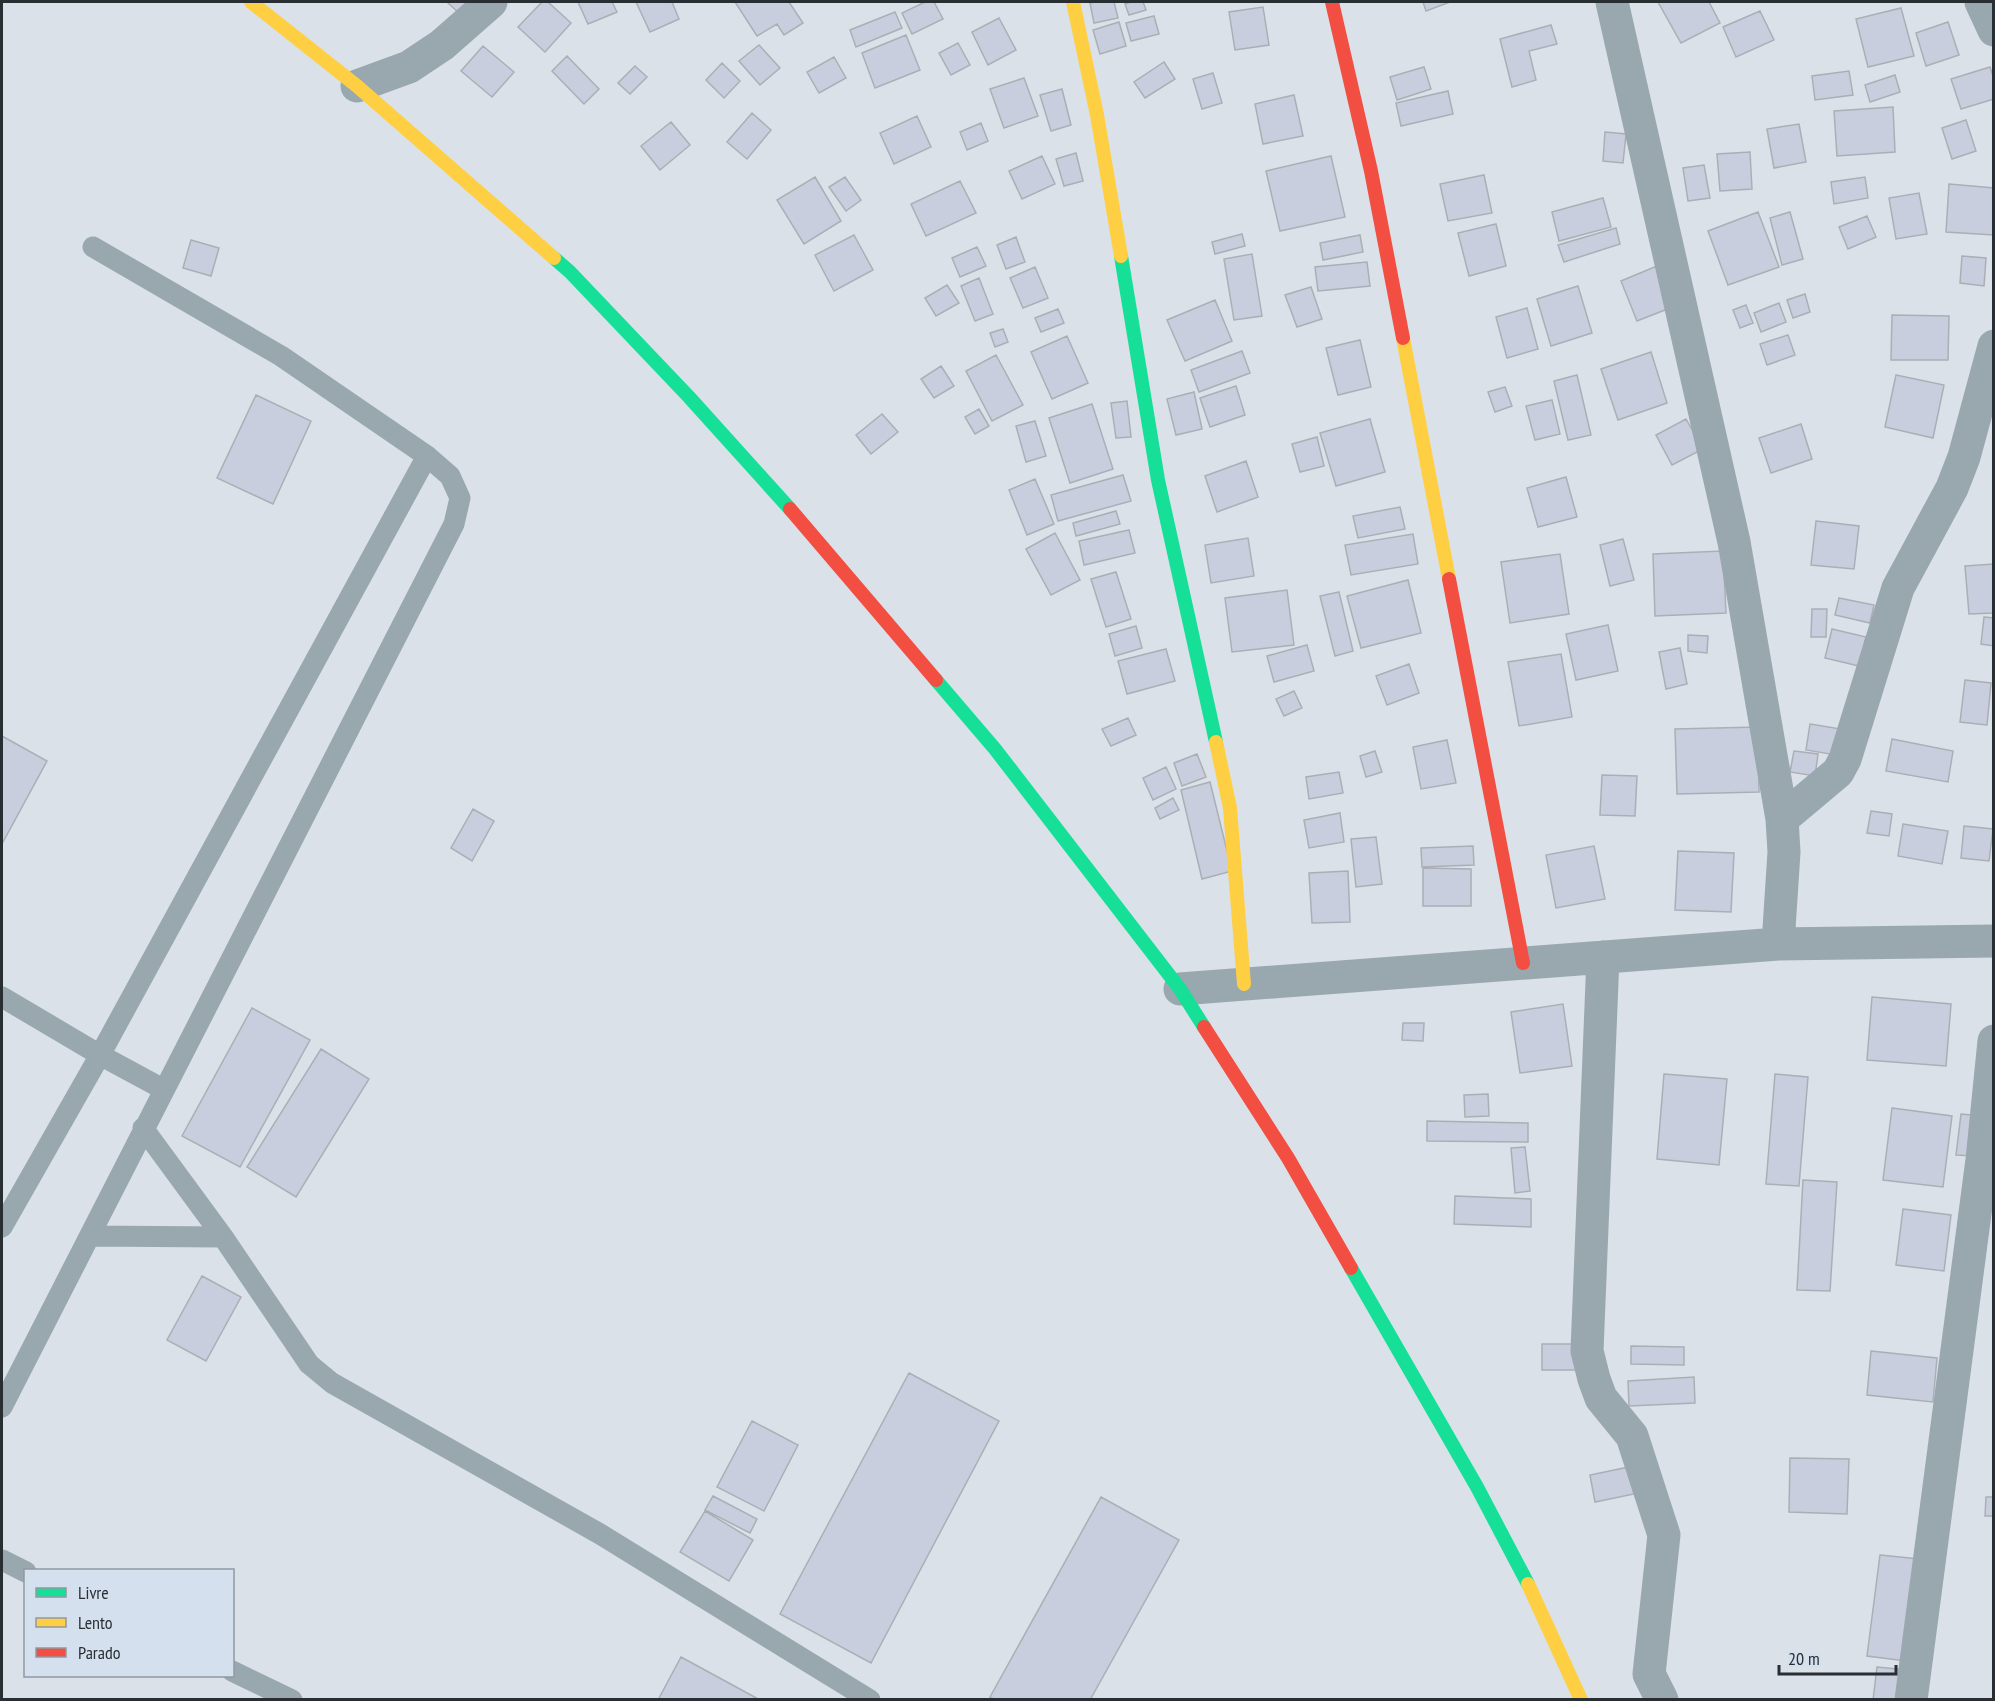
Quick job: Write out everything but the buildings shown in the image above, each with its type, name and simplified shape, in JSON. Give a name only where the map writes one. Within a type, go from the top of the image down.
[{"type":"main road","points":[[251,2],[357,87],[482,193],[570,273],[689,397],[806,526],[995,749],[1180,989],[1288,1158],[1477,1487],[1529,1587],[1581,1700]]},
{"type":"main road","points":[[1073,2],[1097,115],[1158,480],[1230,808],[1244,984]]},
{"type":"main road","points":[[1332,2],[1371,171],[1523,963]]},
{"type":"street","points":[[357,87],[409,67],[442,45],[491,2]]},
{"type":"street","points":[[1612,2],[1734,542],[1782,819],[1784,852],[1778,944]]},
{"type":"street","points":[[1981,2],[1994,30]]},
{"type":"street","points":[[1782,819],[1838,772],[1845,759],[1899,588],[1952,488],[1964,457],[1994,346]]},
{"type":"street","points":[[1180,989],[1778,944],[1994,941]]},
{"type":"street","points":[[1603,957],[1587,1351],[1601,1398],[1632,1436],[1664,1535],[1649,1674],[1662,1700]]},
{"type":"street","points":[[1911,1700],[1982,1160],[1994,1041]]},
{"type":"lane","points":[[2,1407],[454,524],[460,498],[450,476],[427,456],[280,356],[93,247]]},
{"type":"lane","points":[[2,1227],[100,1055],[427,456]]},
{"type":"lane","points":[[2,997],[163,1089]]},
{"type":"lane","points":[[143,1128],[222,1237],[309,1364],[332,1383],[600,1534],[870,1700]]},
{"type":"lane","points":[[90,1236],[222,1237]]},
{"type":"lane","points":[[2,1560],[24,1571]]},
{"type":"lane","points":[[234,1672],[292,1700]]},
{"type":"traffic: fast","points":[[1121,256],[1158,480],[1216,742]]},
{"type":"traffic: fast","points":[[554,258],[689,397],[790,509]]},
{"type":"traffic: fast","points":[[936,680],[995,749],[1180,989],[1204,1027]]},
{"type":"traffic: fast","points":[[1351,1268],[1477,1487],[1528,1584]]},
{"type":"traffic: slow","points":[[251,2],[357,86],[554,258]]},
{"type":"traffic: slow","points":[[1073,2],[1097,115],[1121,256]]},
{"type":"traffic: slow","points":[[1403,338],[1449,579]]},
{"type":"traffic: slow","points":[[1216,742],[1230,808],[1244,984]]},
{"type":"traffic: slow","points":[[1528,1584],[1581,1700]]},
{"type":"traffic: jam","points":[[1332,2],[1371,171],[1403,338]]},
{"type":"traffic: jam","points":[[790,509],[936,680]]},
{"type":"traffic: jam","points":[[1449,579],[1523,963]]},
{"type":"traffic: jam","points":[[1204,1027],[1288,1158],[1351,1268]]}]
